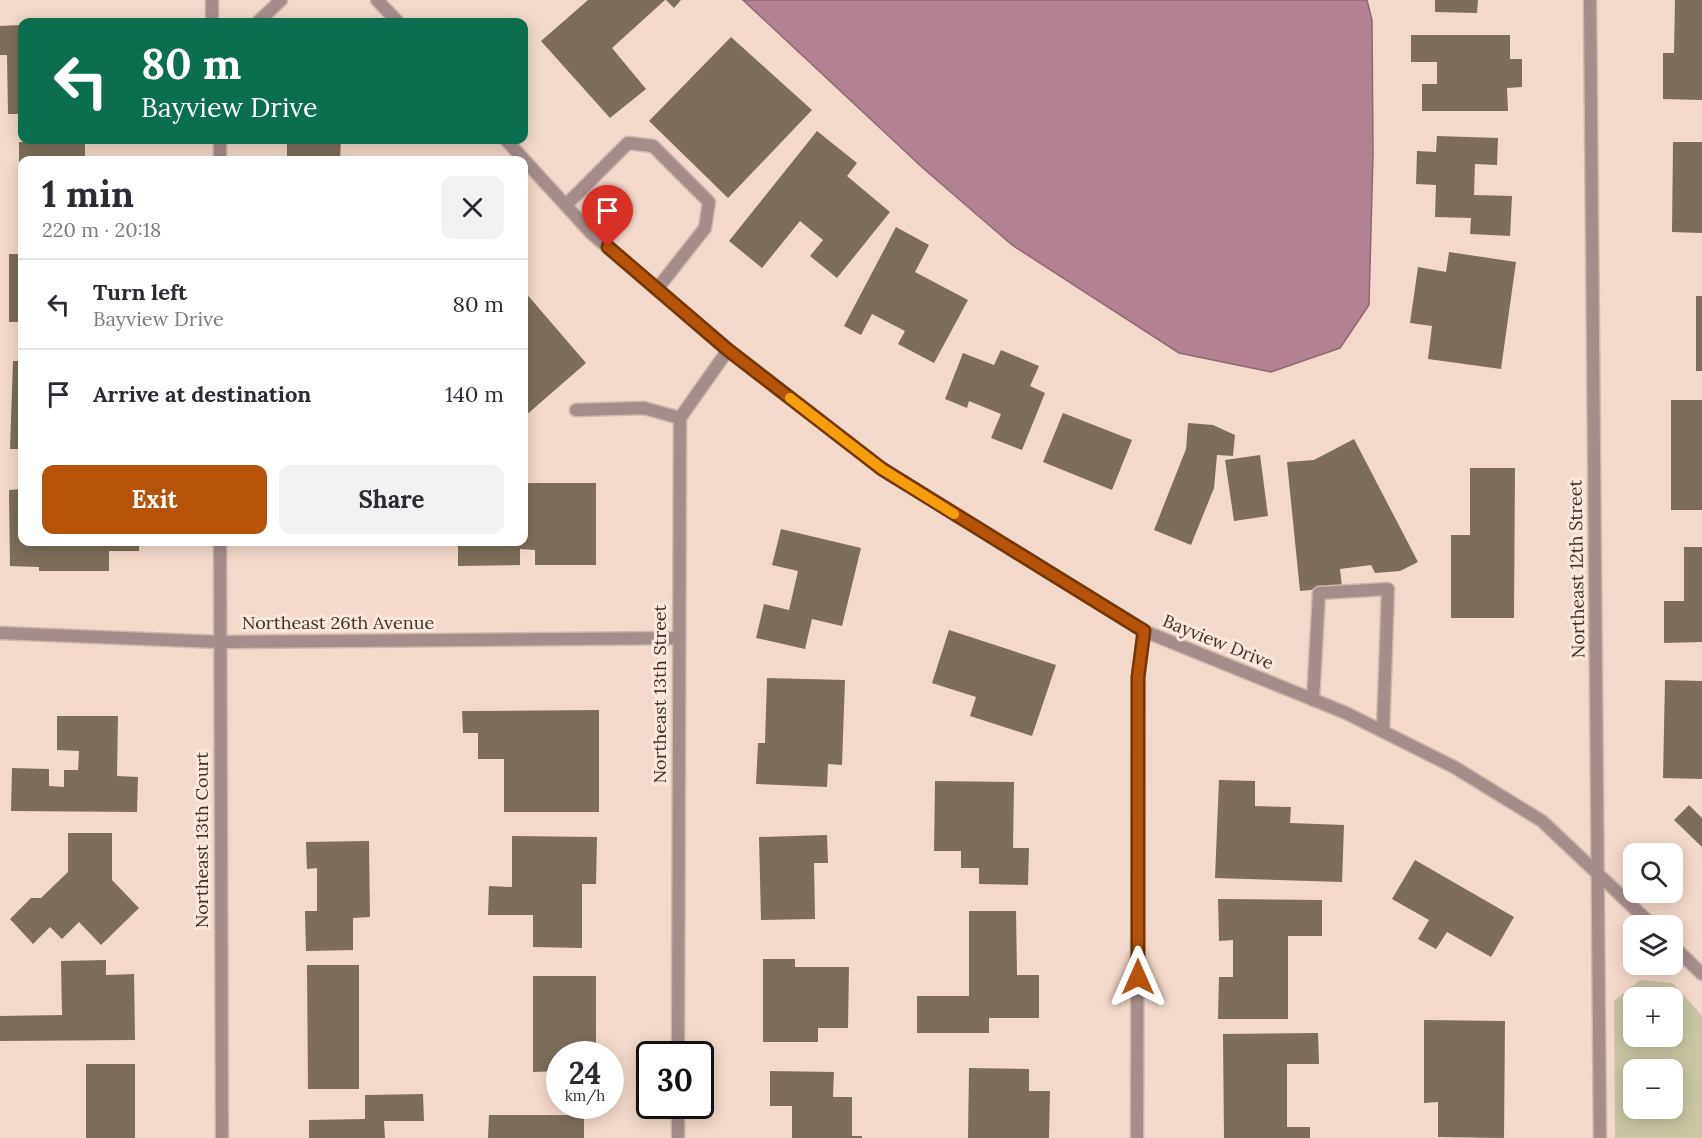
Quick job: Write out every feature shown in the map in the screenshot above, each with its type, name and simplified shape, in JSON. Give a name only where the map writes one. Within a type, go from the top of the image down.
[{"type":"street","points":[[212,0],[212,18]]},
{"type":"street","points":[[262,18],[281,0]]},
{"type":"street","points":[[377,0],[394,18]]},
{"type":"street","name":"Northeast 12th Street","points":[[1590,0],[1600,1138]]},
{"type":"street","points":[[566,205],[628,143],[653,146],[709,202],[705,228],[657,289]]},
{"type":"street","name":"Bayview Drive","points":[[510,144],[521,156]]},
{"type":"street","name":"Bayview Drive","points":[[528,164],[591,233],[728,350],[882,469],[1144,631],[1313,700],[1454,766],[1542,821],[1642,915]]},
{"type":"street","points":[[576,410],[644,408],[680,417],[728,350]]},
{"type":"street","name":"Northeast 13th Street","points":[[678,1041],[677,638],[680,417]]},
{"type":"street","name":"Northeast 13th Court","points":[[220,546],[222,1138]]},
{"type":"street","points":[[1313,700],[1319,592],[1388,589],[1383,731]]},
{"type":"street","points":[[1137,1138],[1138,677],[1144,631]]},
{"type":"street","name":"Northeast 26th Avenue","points":[[0,633],[219,642],[677,638]]},
{"type":"street","points":[[1683,956],[1702,974]]},
{"type":"street","points":[[678,1119],[678,1138]]},
{"type":"shaded area","points":[[743,0],[1367,0],[1372,20],[1373,154],[1369,305],[1340,348],[1271,372],[1179,353],[1012,245],[924,169]]},
{"type":"shaded area","points":[[1640,980],[1673,983],[1677,987],[1631,987]]},
{"type":"shaded area","points":[[1623,994],[1623,1047],[1683,1047],[1683,994],[1702,1016],[1702,1138],[1615,1138],[1614,1001]]},
{"type":"building","points":[[588,0],[665,0],[612,48],[646,89],[610,118],[541,41]]},
{"type":"building","points":[[666,0],[681,0],[674,8]]},
{"type":"building","points":[[1435,0],[1478,0],[1477,13],[1435,12]]},
{"type":"building","points":[[1675,0],[1702,0],[1702,100],[1663,99],[1663,53],[1674,53]]},
{"type":"building","points":[[18,25],[18,114],[8,114],[7,55],[0,55],[0,26]]},
{"type":"building","points":[[1411,35],[1510,35],[1510,59],[1522,59],[1522,87],[1507,88],[1508,111],[1422,111],[1422,84],[1437,84],[1437,62],[1411,62]]},
{"type":"building","points":[[731,37],[812,110],[728,198],[649,121]]},
{"type":"building","points":[[817,131],[857,163],[847,176],[890,212],[837,278],[810,256],[823,240],[800,221],[762,268],[729,241]]},
{"type":"building","points":[[1437,136],[1498,138],[1497,165],[1475,164],[1474,195],[1512,196],[1510,236],[1470,234],[1471,218],[1435,217],[1436,185],[1416,184],[1417,151],[1436,152]]},
{"type":"building","points":[[1673,142],[1702,142],[1702,233],[1672,232]]},
{"type":"building","points":[[19,144],[85,144],[85,156],[19,156]]},
{"type":"building","points":[[287,144],[341,144],[340,156],[287,156]]},
{"type":"building","points":[[896,227],[929,245],[915,272],[968,300],[934,363],[898,344],[905,331],[872,314],[861,335],[844,326]]},
{"type":"building","points":[[1449,252],[1516,262],[1501,369],[1428,359],[1432,326],[1410,323],[1418,267],[1446,272]]},
{"type":"building","points":[[9,254],[18,254],[18,322],[9,322]]},
{"type":"building","points":[[528,296],[586,363],[528,414]]},
{"type":"building","points":[[1696,296],[1702,296],[1702,371],[1696,371]]},
{"type":"building","points":[[1001,350],[1039,366],[1030,386],[1045,393],[1022,450],[991,438],[1001,414],[969,401],[967,408],[945,399],[963,353],[994,365]]},
{"type":"building","points":[[13,361],[18,361],[18,449],[10,449]]},
{"type":"building","points":[[1671,400],[1702,400],[1702,510],[1671,510]]},
{"type":"building","points":[[1063,413],[1132,440],[1112,490],[1043,462]]},
{"type":"building","points":[[1188,423],[1213,425],[1235,435],[1233,456],[1217,455],[1214,488],[1191,545],[1154,530],[1186,449]]},
{"type":"building","points":[[1354,439],[1418,562],[1400,571],[1375,573],[1371,565],[1340,569],[1342,587],[1300,591],[1287,462],[1314,460]]},
{"type":"building","points":[[1260,455],[1268,516],[1234,521],[1225,460]]},
{"type":"building","points":[[1470,468],[1515,468],[1514,618],[1451,618],[1451,535],[1470,535]]},
{"type":"building","points":[[528,483],[596,483],[596,565],[535,565],[535,550],[520,549],[520,565],[458,566],[458,546],[528,546]]},
{"type":"building","points":[[18,489],[18,546],[139,546],[139,551],[109,551],[109,571],[39,571],[39,567],[10,566],[9,490]]},
{"type":"building","points":[[781,529],[861,548],[842,626],[812,619],[805,649],[756,638],[764,604],[789,610],[798,571],[772,565]]},
{"type":"building","points":[[1684,547],[1702,547],[1702,642],[1664,643],[1664,601],[1684,601]]},
{"type":"building","points":[[949,630],[1056,665],[1032,736],[970,716],[976,697],[932,683]]},
{"type":"building","points":[[767,678],[845,680],[842,765],[828,764],[827,787],[756,784],[758,743],[765,743]]},
{"type":"building","points":[[1665,680],[1702,681],[1702,779],[1663,778]]},
{"type":"building","points":[[599,710],[599,812],[504,812],[504,759],[478,759],[478,733],[463,733],[462,711]]},
{"type":"building","points":[[57,716],[118,716],[117,776],[138,777],[137,812],[11,811],[12,768],[49,769],[49,786],[64,787],[64,770],[78,770],[79,751],[57,750]]},
{"type":"building","points":[[1219,780],[1255,781],[1255,806],[1291,807],[1290,823],[1344,825],[1342,882],[1215,878]]},
{"type":"building","points":[[935,781],[1014,782],[1013,848],[1029,848],[1028,885],[979,884],[979,868],[961,868],[961,851],[934,851]]},
{"type":"building","points":[[1689,805],[1702,818],[1702,847],[1674,820]]},
{"type":"building","points":[[68,833],[112,833],[112,880],[139,908],[101,945],[79,922],[62,939],[50,927],[33,944],[10,919],[31,898],[41,898],[68,872]]},
{"type":"building","points":[[827,835],[828,863],[814,863],[815,919],[761,920],[759,837]]},
{"type":"building","points":[[512,836],[597,837],[596,884],[582,884],[582,948],[533,947],[533,915],[488,915],[489,886],[512,887]]},
{"type":"building","points":[[369,841],[370,917],[353,918],[353,950],[306,951],[305,911],[317,911],[317,868],[307,869],[306,842]]},
{"type":"building","points":[[1415,860],[1514,917],[1491,957],[1447,932],[1436,949],[1418,939],[1429,920],[1392,899]]},
{"type":"building","points":[[1218,899],[1322,900],[1322,936],[1288,936],[1288,1019],[1218,1019],[1219,977],[1233,977],[1233,940],[1219,941]]},
{"type":"building","points":[[969,911],[1016,911],[1017,975],[1039,975],[1039,1018],[989,1018],[989,1033],[917,1033],[917,996],[969,996]]},
{"type":"building","points":[[763,959],[795,959],[795,967],[849,967],[848,1028],[818,1028],[818,1042],[763,1042]]},
{"type":"building","points":[[106,960],[106,975],[134,974],[135,1040],[0,1041],[0,1016],[62,1015],[61,961]]},
{"type":"building","points":[[307,965],[359,965],[359,1089],[308,1089]]},
{"type":"building","points":[[533,976],[596,976],[596,1041],[546,1041],[546,1072],[533,1072]]},
{"type":"building","points":[[1424,1020],[1505,1021],[1504,1138],[1438,1137],[1438,1102],[1424,1103]]},
{"type":"building","points":[[1318,1033],[1319,1064],[1287,1064],[1287,1127],[1310,1127],[1310,1138],[1224,1138],[1223,1034]]},
{"type":"building","points":[[86,1064],[135,1064],[135,1138],[86,1138]]},
{"type":"building","points":[[969,1068],[1029,1069],[1029,1091],[1050,1091],[1049,1138],[968,1138]]},
{"type":"building","points":[[770,1071],[834,1072],[833,1097],[852,1097],[852,1136],[862,1136],[862,1138],[792,1138],[792,1106],[770,1106]]},
{"type":"building","points":[[423,1094],[424,1121],[384,1121],[385,1138],[309,1138],[309,1120],[365,1119],[365,1095]]},
{"type":"building","points":[[489,1115],[546,1115],[546,1119],[584,1119],[584,1138],[488,1138]]},
{"type":"slow traffic","points":[[790,398],[882,469],[954,514]]},
{"type":"route","points":[[608,247],[728,350],[882,469],[1019,556],[1144,631],[1138,677],[1138,977]]}]
